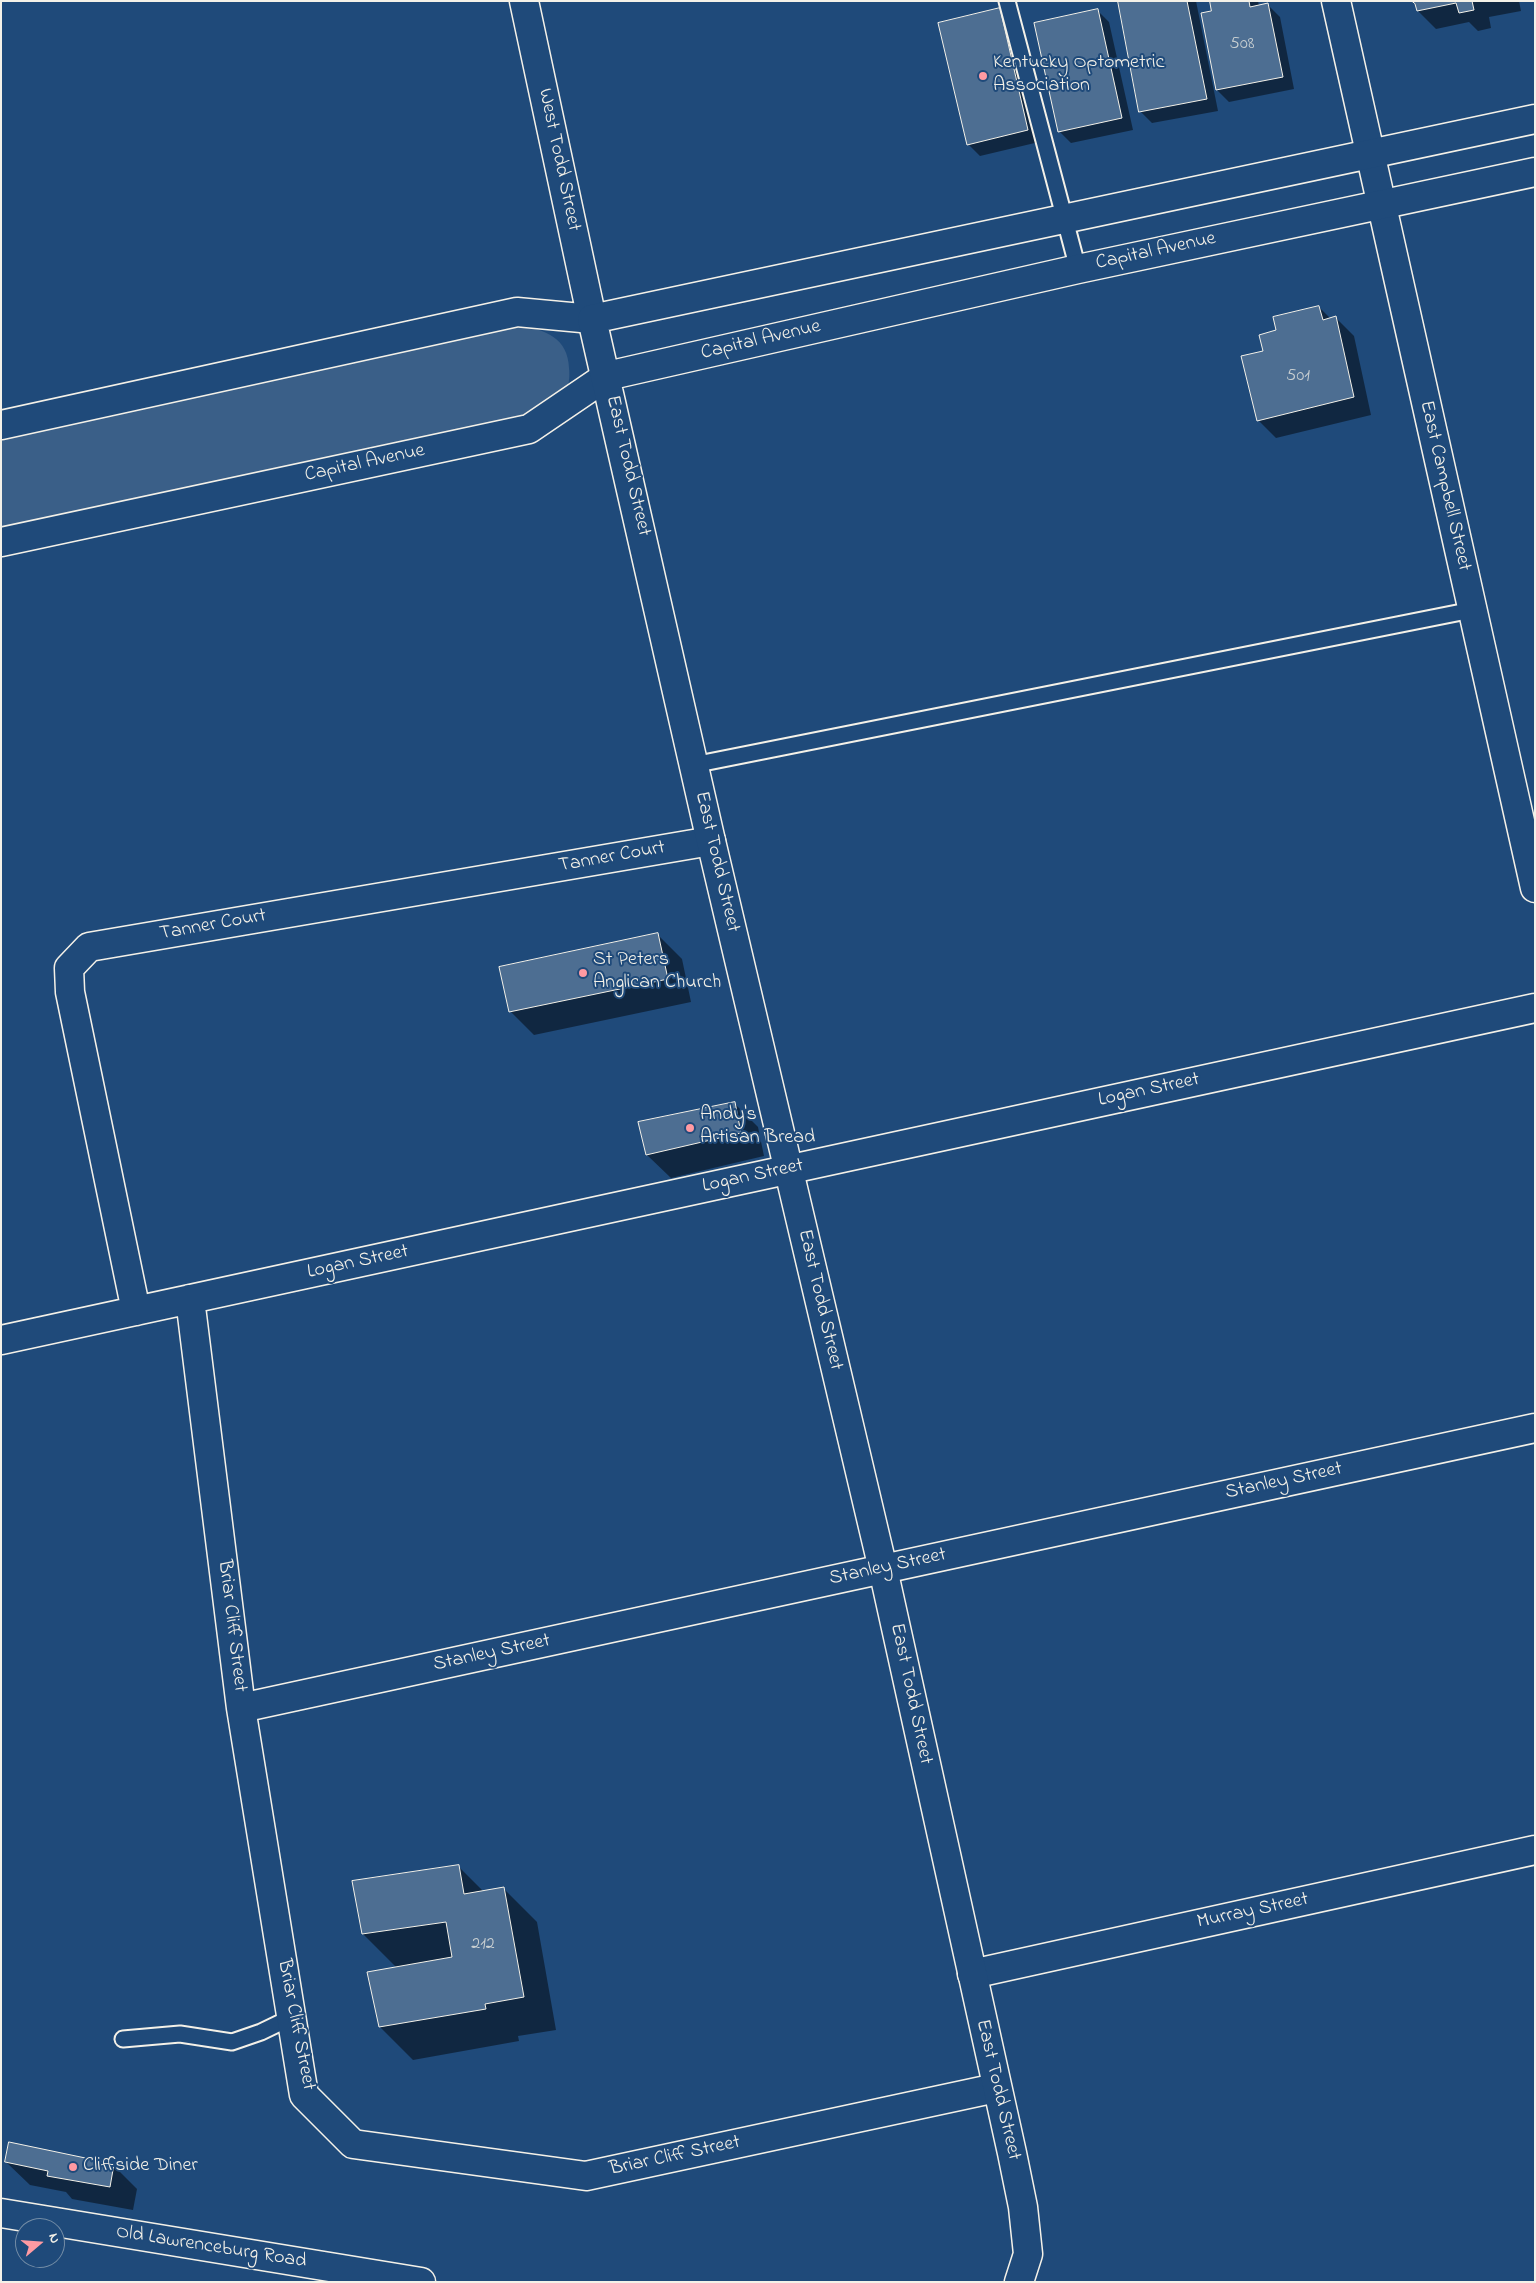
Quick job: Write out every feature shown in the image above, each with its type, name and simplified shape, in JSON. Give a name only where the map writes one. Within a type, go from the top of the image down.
[{"type":"street","name":"West Todd Street","points":[[524,1],[592,319]]},
{"type":"street","name":"East Campbell Street","points":[[1336,1],[1535,888]]},
{"type":"street","points":[[1,425],[517,312],[592,319],[1535,119]]},
{"type":"street","name":"Capital Avenue","points":[[1,542],[529,428],[607,376],[1078,268],[1535,172]]},
{"type":"street","name":"East Todd Street","points":[[592,319],[607,376],[710,841],[882,1569],[1012,2153],[1028,2254],[1020,2282]]},
{"type":"street","name":"Tanner Court","points":[[136,1311],[70,992],[69,968],[89,946],[710,841]]},
{"type":"street","name":"Logan Street","points":[[1,1340],[1535,1008]]},
{"type":"street","name":"Briar Cliff Street","points":[[190,1299],[241,1708],[304,2095],[352,2144],[586,2176],[996,2088]]},
{"type":"street","name":"Stanley Street","points":[[241,1708],[1535,1428]]},
{"type":"street","name":"Murray Street","points":[[972,1974],[1535,1850]]},
{"type":"street","name":"Old Lawrenceburg Road","points":[[1,2214],[421,2282]]},
{"type":"lane","points":[[1007,1],[1078,268]]},
{"type":"lane","points":[[693,766],[1472,610]]},
{"type":"lane","points":[[123,2039],[180,2034],[232,2042],[261,2032],[292,2017]]},
{"type":"shaded area","points":[[519,326],[529,327],[553,337],[560,342],[568,358],[569,378],[566,392],[559,400],[538,413],[1,532],[1,440]]},
{"type":"building","points":[[1118,1],[1187,1],[1207,99],[1139,112]]},
{"type":"building","points":[[1210,1],[1249,1],[1250,7],[1268,3],[1283,77],[1216,90],[1201,13],[1211,11]]},
{"type":"building","points":[[1412,1],[1472,1],[1474,10],[1459,13],[1456,3],[1417,11]]},
{"type":"building","name":"Kentucky Optometric Association","points":[[1000,8],[1028,130],[967,145],[938,23]]},
{"type":"building","points":[[1098,9],[1122,118],[1058,132],[1034,23]]},
{"type":"building","points":[[1319,306],[1323,320],[1336,316],[1354,397],[1257,421],[1241,356],[1263,351],[1259,335],[1276,330],[1273,317]]},
{"type":"building","name":"St Peters Anglican Church","points":[[658,933],[668,979],[509,1012],[499,967]]},
{"type":"building","name":"Andy's Artisan Bread","points":[[735,1102],[741,1133],[646,1155],[638,1122]]},
{"type":"building","points":[[459,1865],[464,1894],[504,1887],[524,1997],[485,2004],[486,2009],[379,2027],[367,1972],[452,1957],[446,1922],[362,1934],[352,1881]]},
{"type":"building","name":"Cliffside Diner","points":[[9,2142],[114,2164],[110,2187],[47,2176],[48,2171],[5,2162]]},
{"type":"place","name":"Kentucky Optometric Association","points":[[983,76]]},
{"type":"place","name":"St Peters Anglican Church","points":[[583,973]]},
{"type":"place","name":"Andy's Artisan Bread","points":[[690,1128]]},
{"type":"place","name":"Cliffside Diner","points":[[73,2167]]}]
